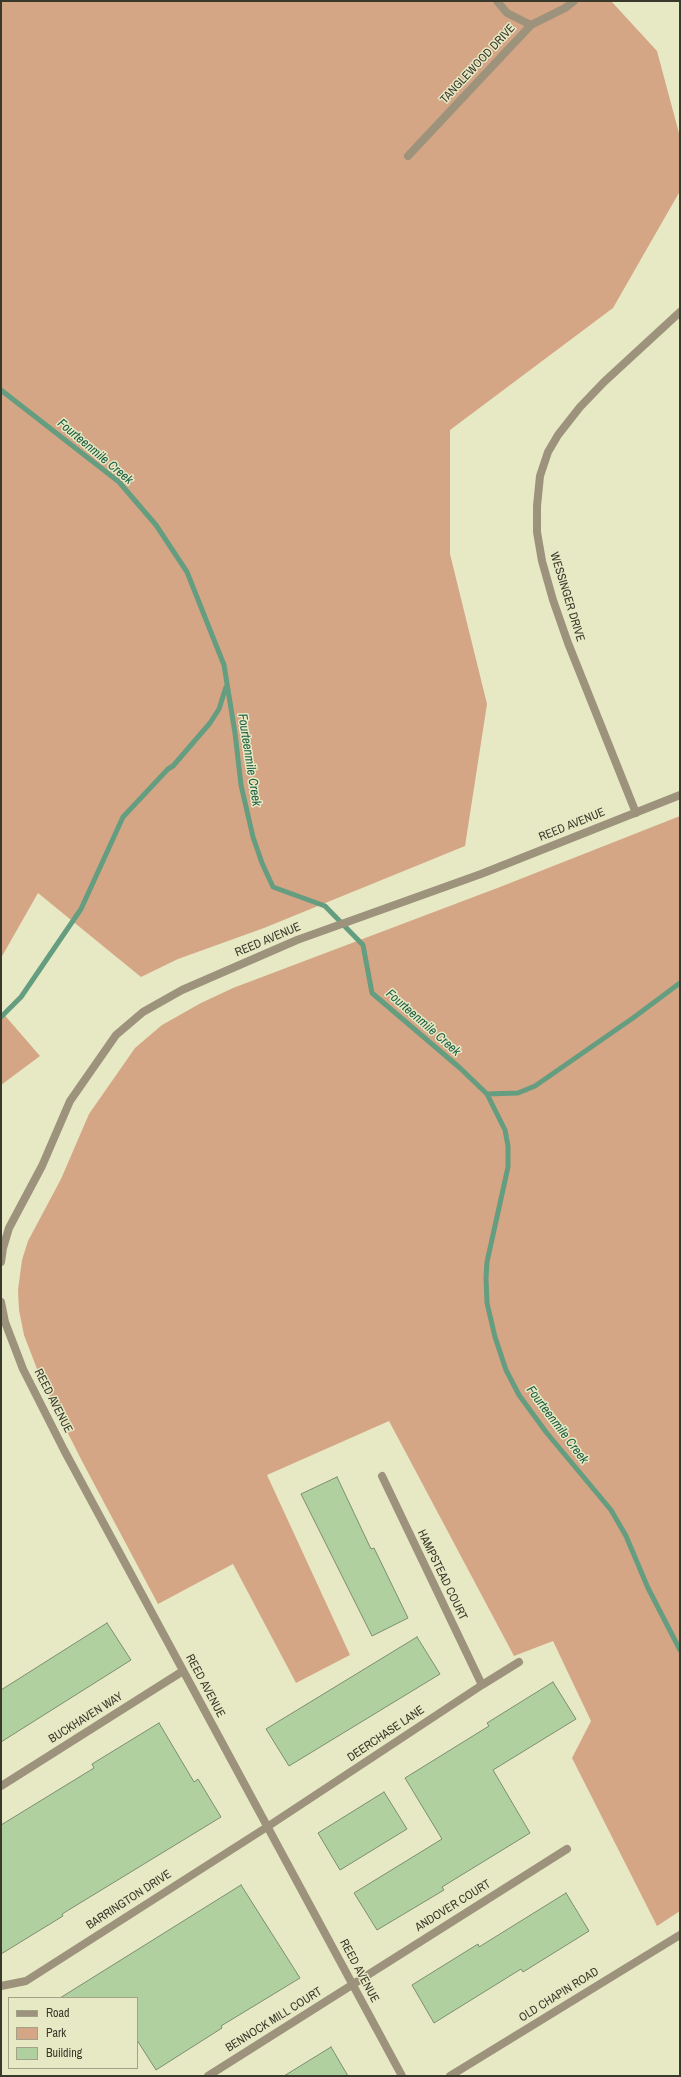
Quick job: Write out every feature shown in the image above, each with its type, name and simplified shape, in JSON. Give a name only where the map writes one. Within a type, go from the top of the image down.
[{"type":"street","points":[[497,1],[507,13],[531,26]]},
{"type":"street","name":"TANGLEWOOD DRIVE","points":[[408,156],[531,26],[566,8],[574,1]]},
{"type":"street","name":"WESSINGER DRIVE","points":[[636,813],[568,643],[553,600],[542,561],[537,532],[536,506],[540,476],[548,452],[558,435],[580,407],[604,382],[680,312]]},
{"type":"street","name":"REED AVENUE","points":[[1,1262],[3,1248],[9,1228],[42,1166],[59,1124],[89,1072],[116,1035],[143,1012],[171,996],[298,940],[481,874],[680,795]]},
{"type":"street","name":"REED AVENUE","points":[[1,1302],[3,1324],[23,1369],[64,1450],[402,2076]]},
{"type":"street","name":"HAMPSTEAD COURT","points":[[382,1476],[482,1684]]},
{"type":"street","name":"DEERCHASE LANE","points":[[267,1827],[482,1684],[519,1662]]},
{"type":"street","name":"BUCKHAVEN WAY","points":[[1,1786],[183,1671]]},
{"type":"street","name":"BARRINGTON DRIVE","points":[[1,1986],[26,1981],[267,1827]]},
{"type":"street","name":"ANDOVER COURT","points":[[353,1984],[567,1849]]},
{"type":"street","name":"OLD CHAPIN ROAD","points":[[450,2076],[680,1935]]},
{"type":"street","name":"BENNOCK MILL COURT","points":[[208,2076],[353,1984]]},
{"type":"green space","points":[[1,1],[611,1],[657,51],[680,137],[680,191],[613,308],[450,430],[450,554],[487,704],[465,846],[264,928],[178,959],[141,977],[38,893],[1,958]]},
{"type":"green space","points":[[680,816],[680,1911],[657,1926],[572,1758],[591,1721],[553,1641],[514,1656],[389,1421],[267,1475],[350,1655],[296,1683],[233,1564],[158,1604],[42,1382],[24,1335],[19,1310],[18,1290],[22,1260],[28,1241],[61,1179],[89,1114],[135,1048],[162,1025],[201,1003],[233,988],[500,887]]},
{"type":"green space","points":[[1,1011],[40,1056],[1,1085]]},
{"type":"building","points":[[337,1477],[371,1549],[374,1548],[408,1618],[372,1636],[301,1494]]},
{"type":"building","points":[[107,1623],[131,1660],[1,1742],[1,1690]]},
{"type":"building","points":[[417,1637],[440,1674],[289,1766],[266,1729]]},
{"type":"building","points":[[553,1682],[576,1719],[493,1770],[530,1833],[442,1887],[444,1890],[377,1930],[354,1893],[442,1839],[405,1778],[489,1726],[487,1723]]},
{"type":"building","points":[[159,1723],[194,1782],[198,1779],[221,1817],[62,1914],[63,1916],[1,1954],[1,1825],[94,1768],[92,1764]]},
{"type":"building","points":[[384,1792],[407,1829],[340,1870],[318,1833]]},
{"type":"building","points":[[241,1885],[300,1978],[221,2026],[222,2028],[156,2070],[138,2042],[138,1997],[62,1997]]},
{"type":"building","points":[[566,1893],[589,1931],[523,1972],[521,1969],[434,2023],[412,1985],[478,1944],[479,1947]]},
{"type":"building","points":[[331,2047],[348,2076],[284,2076]]},
{"type":"waterway","name":"Fourteenmile Creek","points":[[1,390],[119,482],[156,525],[187,572],[224,665],[235,733],[241,785],[253,837],[262,863],[273,887],[325,906],[363,945],[372,993],[460,1068],[487,1094],[505,1130],[508,1146],[508,1167],[487,1262],[486,1278],[487,1303],[495,1337],[506,1370],[519,1395],[546,1432],[611,1510],[626,1536],[648,1588],[680,1650]]},
{"type":"waterway","points":[[1,1017],[21,997],[81,909],[123,817],[168,769],[173,766],[210,723],[219,709],[226,687]]},
{"type":"waterway","points":[[487,1094],[518,1093],[535,1086],[633,1018],[680,983]]}]
